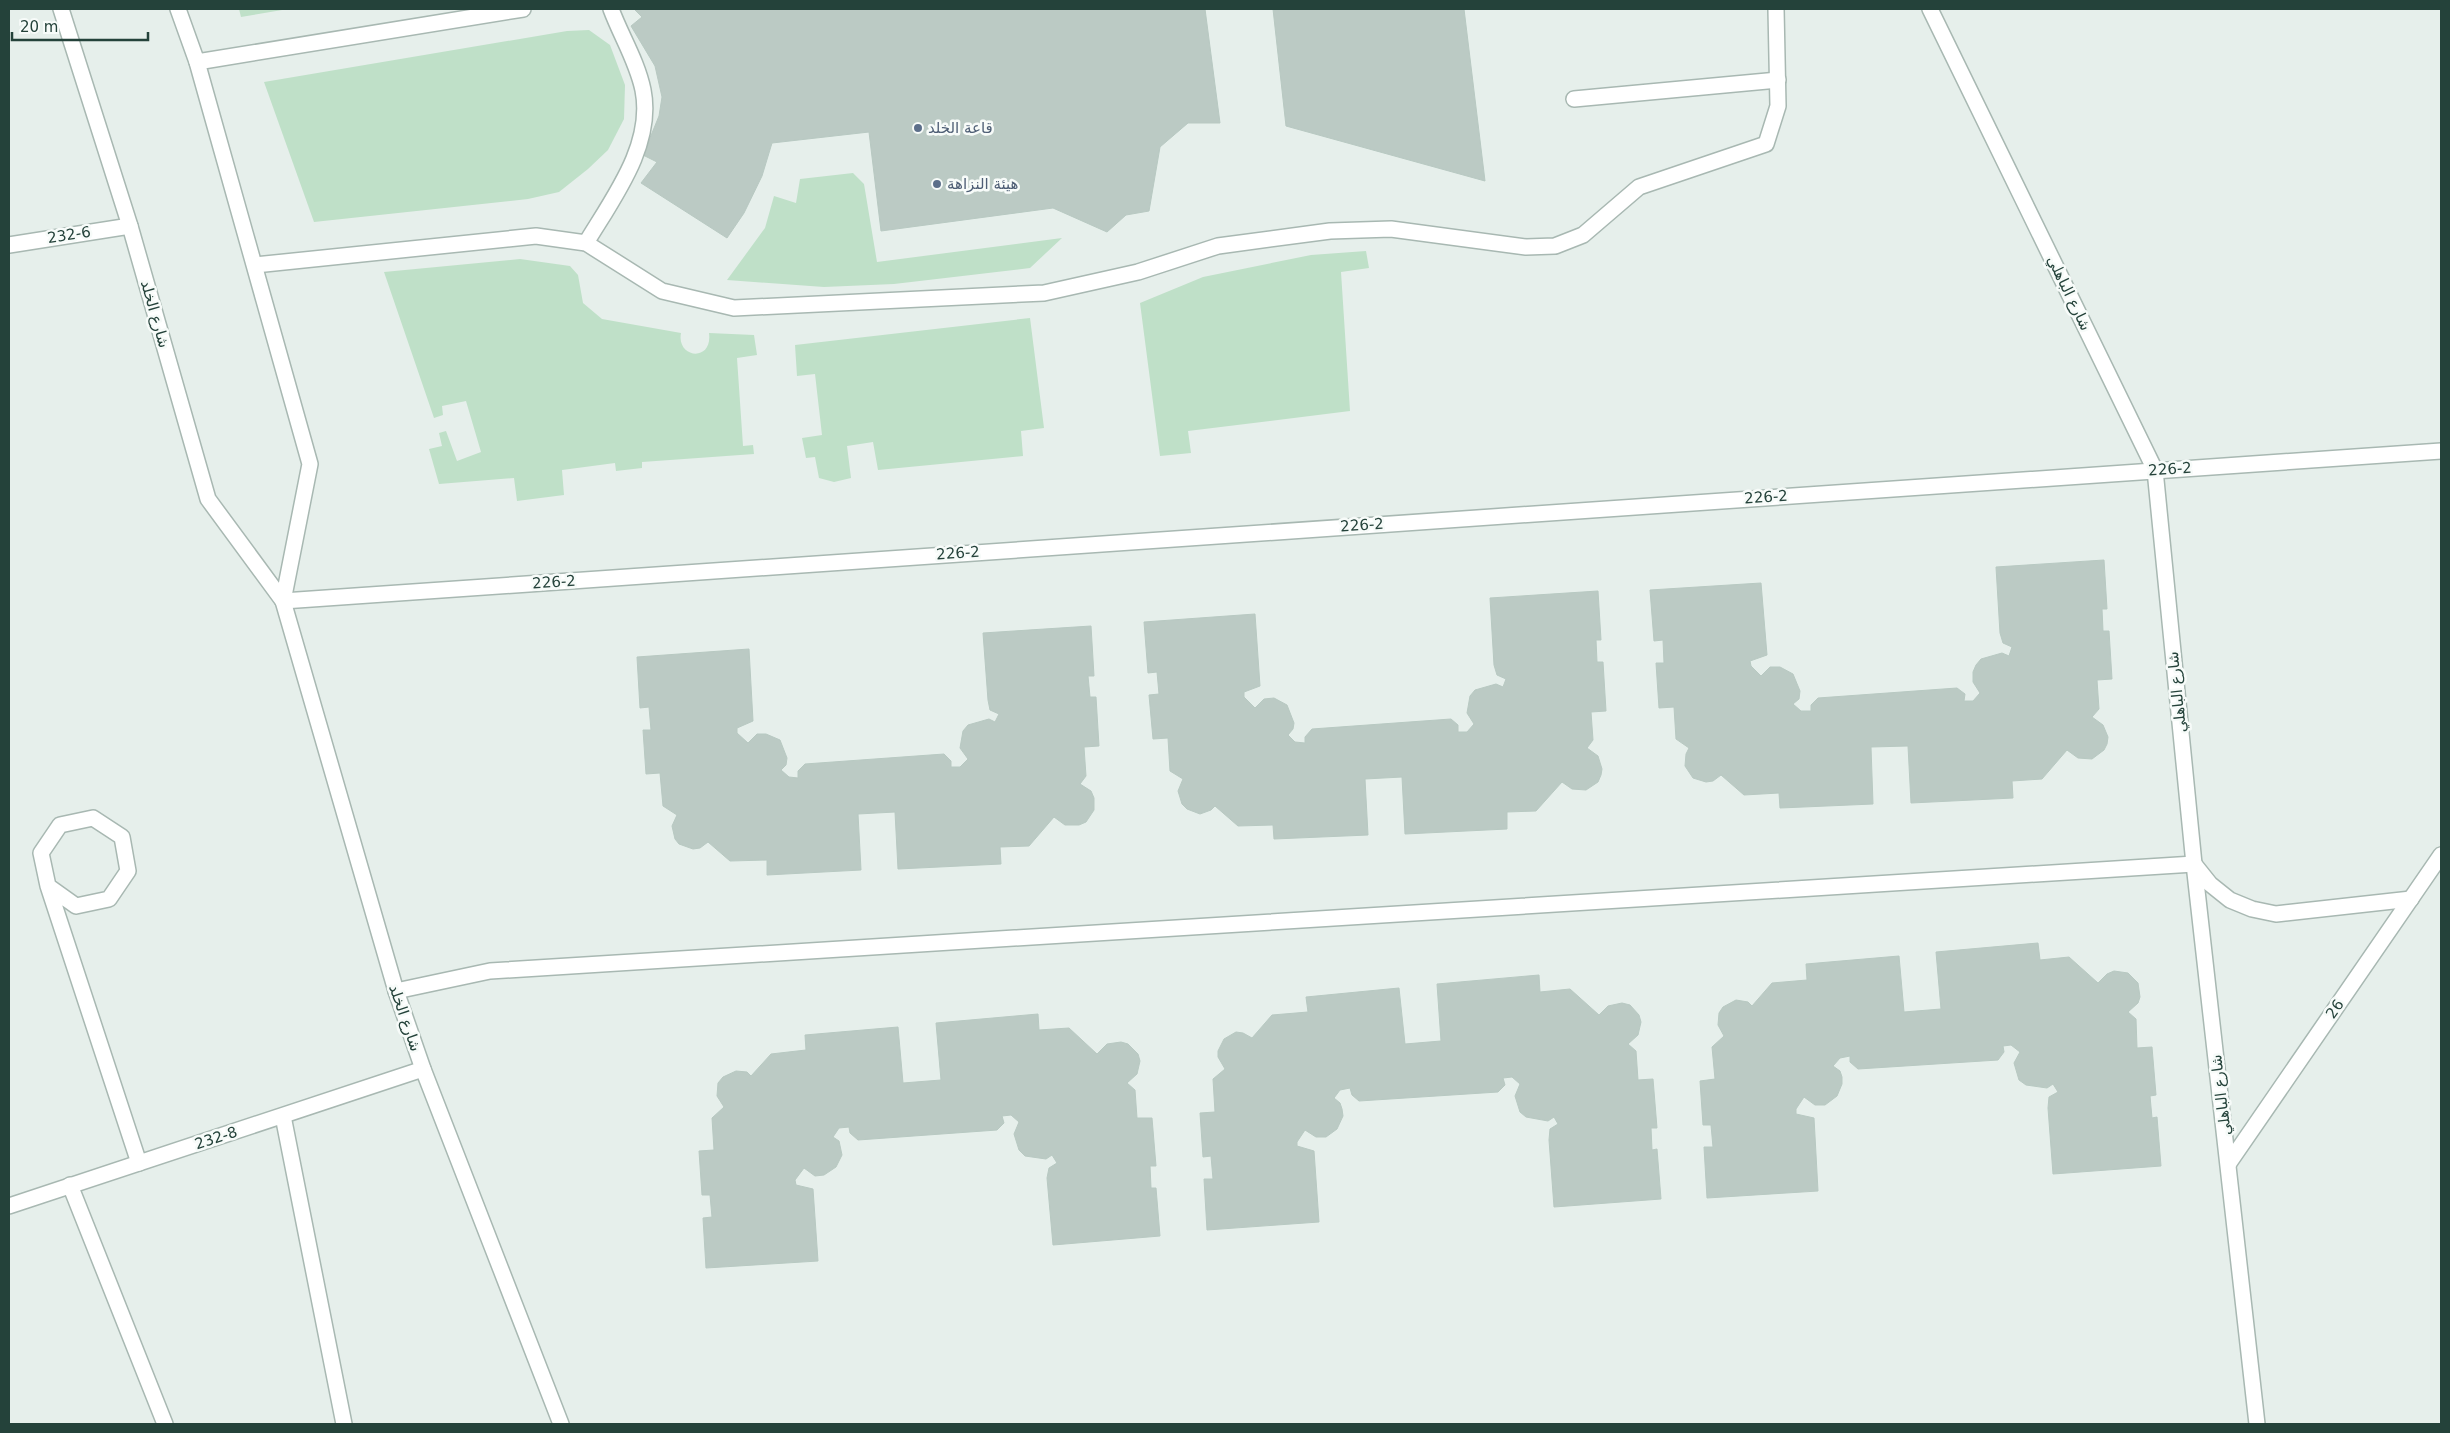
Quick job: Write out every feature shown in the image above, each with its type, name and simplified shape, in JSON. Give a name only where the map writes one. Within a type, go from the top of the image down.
[{"type":"street","name":"شارع الخلد","points":[[60,9],[130,226],[208,499],[283,601],[396,992],[423,1069],[561,1424]]},
{"type":"street","name":"شارع الخلد","points":[[178,9],[197,62],[310,464],[283,601]]},
{"type":"street","points":[[197,62],[523,9]]},
{"type":"street","points":[[586,243],[616,193],[633,158],[645,125],[643,90],[632,54],[610,9]]},
{"type":"street","points":[[255,265],[536,236],[586,243],[662,291],[734,308],[1044,293],[1138,272],[1218,246],[1330,231],[1391,229],[1526,247],[1555,246],[1583,235],[1639,187],[1766,144],[1778,106],[1776,9]]},
{"type":"street","name":"شارع الباهلي","points":[[1930,9],[2155,470],[2194,864],[2257,1424]]},
{"type":"street","points":[[1574,99],[1778,80]]},
{"type":"street","name":"232-6","points":[[9,245],[130,226]]},
{"type":"street","name":"226-2","points":[[283,601],[2441,451]]},
{"type":"street","points":[[48,886],[76,906],[109,899],[128,871],[122,837],[93,818],[60,825],[41,853],[48,886],[139,1163]]},
{"type":"street","name":"26","points":[[2229,1163],[2441,855]]},
{"type":"street","points":[[396,992],[490,971],[2194,864],[2210,884],[2230,900],[2252,909],[2276,914],[2411,899]]},
{"type":"street","name":"232-8","points":[[9,1206],[423,1069]]},
{"type":"street","points":[[283,1116],[344,1424]]},
{"type":"street","points":[[70,1185],[165,1424]]},
{"type":"green space","points":[[239,9],[288,9],[241,17]]},
{"type":"green space","points":[[589,30],[610,45],[625,85],[624,119],[608,150],[559,192],[528,199],[314,222],[264,82],[567,31]]},
{"type":"green space","points":[[853,173],[864,184],[877,262],[1062,238],[1030,268],[894,284],[824,287],[727,280],[765,228],[774,196],[796,203],[800,179]]},
{"type":"green space","points":[[1366,251],[1369,268],[1341,272],[1350,411],[1188,431],[1191,453],[1160,456],[1140,303],[1203,277],[1311,255]]},
{"type":"green space","points":[[520,259],[570,266],[578,275],[583,303],[602,319],[681,333],[681,341],[684,348],[695,354],[701,353],[706,349],[709,343],[709,333],[754,335],[757,355],[737,358],[743,446],[753,445],[754,454],[642,462],[642,468],[616,471],[615,463],[562,470],[564,495],[517,501],[514,478],[439,484],[429,449],[442,446],[439,433],[446,431],[457,461],[481,452],[466,401],[442,406],[443,415],[434,418],[384,272]]},
{"type":"green space","points":[[1030,318],[1044,428],[1021,431],[1023,456],[878,470],[873,442],[847,446],[851,478],[834,482],[819,478],[815,457],[806,458],[802,438],[822,435],[815,374],[797,376],[795,345]]},
{"type":"building","name":"قاعة الخلد","points":[[634,9],[1205,9],[1220,123],[1188,123],[1160,147],[1149,211],[1126,215],[1107,232],[1053,208],[881,231],[869,132],[772,143],[762,176],[744,213],[727,238],[641,183],[657,162],[643,155],[659,116],[662,97],[655,66],[631,26],[642,17]]},
{"type":"building","points":[[1273,9],[1464,9],[1485,181],[1286,126]]},
{"type":"building","points":[[2104,560],[2107,609],[2102,609],[2103,631],[2109,631],[2112,679],[2097,680],[2099,709],[2092,717],[2103,725],[2108,737],[2107,744],[2104,750],[2092,759],[2078,758],[2067,750],[2042,779],[2012,781],[2013,798],[1911,803],[1908,746],[1871,747],[1873,804],[1780,808],[1779,793],[1744,795],[1721,775],[1713,781],[1706,782],[1693,778],[1685,766],[1686,754],[1689,748],[1676,739],[1674,707],[1659,708],[1656,663],[1664,663],[1663,640],[1654,641],[1650,590],[1761,583],[1767,655],[1750,661],[1751,666],[1761,676],[1770,667],[1780,667],[1793,674],[1800,691],[1799,699],[1793,704],[1801,711],[1811,711],[1811,705],[1818,698],[1957,688],[1965,694],[1964,701],[1973,701],[1980,693],[1973,682],[1973,672],[1976,665],[1981,659],[2002,653],[2009,656],[2012,647],[2003,643],[2000,633],[1996,567]]},
{"type":"building","points":[[1598,591],[1601,640],[1596,640],[1597,662],[1603,662],[1606,711],[1591,712],[1593,740],[1587,748],[1598,756],[1602,769],[1601,775],[1598,782],[1586,790],[1572,789],[1562,782],[1536,811],[1507,812],[1507,829],[1405,834],[1402,777],[1365,779],[1368,835],[1274,839],[1273,825],[1238,826],[1215,806],[1211,810],[1200,814],[1187,809],[1182,804],[1178,791],[1183,779],[1170,771],[1168,738],[1153,739],[1149,695],[1159,694],[1157,672],[1148,673],[1144,622],[1255,614],[1260,686],[1244,692],[1244,697],[1255,708],[1264,699],[1274,698],[1287,705],[1294,723],[1293,729],[1288,735],[1295,742],[1305,743],[1305,737],[1312,729],[1451,719],[1458,725],[1458,732],[1467,732],[1474,724],[1467,713],[1470,696],[1475,690],[1496,684],[1503,687],[1506,679],[1497,675],[1494,665],[1490,598]]},
{"type":"building","points":[[1091,626],[1094,676],[1088,676],[1090,697],[1096,697],[1099,746],[1084,747],[1086,776],[1080,784],[1091,791],[1094,798],[1094,810],[1086,822],[1079,825],[1065,825],[1054,817],[1029,846],[1000,847],[1001,864],[898,869],[895,812],[858,814],[861,870],[767,875],[767,860],[730,861],[708,842],[700,848],[693,849],[679,844],[675,839],[672,826],[677,815],[663,806],[660,773],[646,774],[643,730],[651,730],[649,707],[640,708],[637,657],[749,649],[753,721],[737,728],[737,733],[748,743],[757,734],[766,734],[780,740],[787,758],[786,765],[781,770],[789,777],[798,778],[798,771],[805,764],[944,754],[951,761],[951,767],[960,767],[968,759],[960,748],[963,731],[968,725],[989,719],[995,722],[999,714],[990,710],[988,700],[983,633]]},
{"type":"building","points":[[2038,943],[2040,960],[2069,957],[2098,983],[2107,974],[2114,971],[2128,973],[2138,983],[2140,997],[2138,1003],[2128,1012],[2136,1019],[2137,1048],[2152,1047],[2156,1095],[2150,1096],[2152,1118],[2157,1117],[2161,1166],[2053,1174],[2048,1108],[2049,1097],[2058,1092],[2053,1084],[2047,1088],[2026,1085],[2019,1080],[2014,1063],[2020,1052],[2011,1045],[2003,1046],[2004,1052],[1998,1060],[1858,1069],[1850,1062],[1850,1056],[1840,1058],[1833,1066],[1840,1071],[1842,1077],[1842,1084],[1837,1096],[1825,1105],[1815,1105],[1804,1097],[1796,1109],[1796,1114],[1814,1118],[1818,1191],[1707,1198],[1704,1147],[1713,1147],[1711,1125],[1703,1125],[1700,1081],[1715,1079],[1712,1047],[1724,1036],[1718,1025],[1719,1013],[1723,1007],[1736,1000],[1748,1002],[1752,1006],[1772,983],[1807,980],[1806,964],[1899,956],[1904,1012],[1941,1009],[1936,952]]},
{"type":"building","points":[[1539,975],[1540,992],[1570,989],[1599,1015],[1608,1006],[1622,1003],[1630,1005],[1639,1015],[1641,1022],[1638,1035],[1628,1044],[1636,1051],[1638,1080],[1653,1079],[1657,1128],[1651,1128],[1652,1150],[1657,1149],[1661,1199],[1554,1207],[1549,1140],[1550,1129],[1558,1124],[1554,1117],[1548,1121],[1526,1117],[1520,1112],[1515,1096],[1520,1084],[1512,1077],[1503,1078],[1505,1085],[1498,1092],[1359,1101],[1352,1095],[1350,1088],[1340,1090],[1334,1098],[1340,1103],[1343,1116],[1337,1129],[1326,1137],[1316,1137],[1305,1130],[1297,1142],[1297,1146],[1314,1151],[1319,1222],[1207,1230],[1204,1179],[1213,1179],[1211,1156],[1203,1157],[1200,1113],[1215,1112],[1213,1079],[1225,1069],[1218,1057],[1218,1051],[1224,1039],[1236,1032],[1243,1033],[1252,1038],[1272,1015],[1308,1012],[1306,997],[1399,988],[1405,1044],[1441,1041],[1437,984]]},
{"type":"building","points":[[1038,1014],[1039,1030],[1069,1028],[1097,1054],[1107,1044],[1121,1042],[1128,1044],[1138,1054],[1140,1061],[1137,1074],[1127,1083],[1135,1090],[1137,1118],[1152,1118],[1156,1166],[1150,1166],[1151,1188],[1156,1188],[1160,1236],[1053,1245],[1047,1178],[1049,1168],[1057,1163],[1052,1155],[1046,1159],[1025,1156],[1019,1150],[1014,1134],[1019,1122],[1011,1115],[1002,1116],[1004,1123],[997,1130],[858,1140],[850,1133],[849,1127],[839,1128],[833,1137],[839,1141],[842,1155],[836,1167],[824,1175],[815,1176],[804,1168],[795,1180],[796,1185],[813,1189],[818,1261],[706,1268],[703,1218],[712,1217],[710,1195],[702,1195],[699,1151],[714,1150],[712,1118],[724,1107],[717,1096],[718,1083],[723,1077],[736,1071],[747,1072],[751,1076],[771,1054],[806,1050],[805,1035],[898,1027],[903,1083],[941,1080],[936,1023]]},
{"type":"place","name":"قاعة الخلد","points":[[918,128]]},
{"type":"place","name":"هيئة النزاهة","points":[[937,184]]}]
